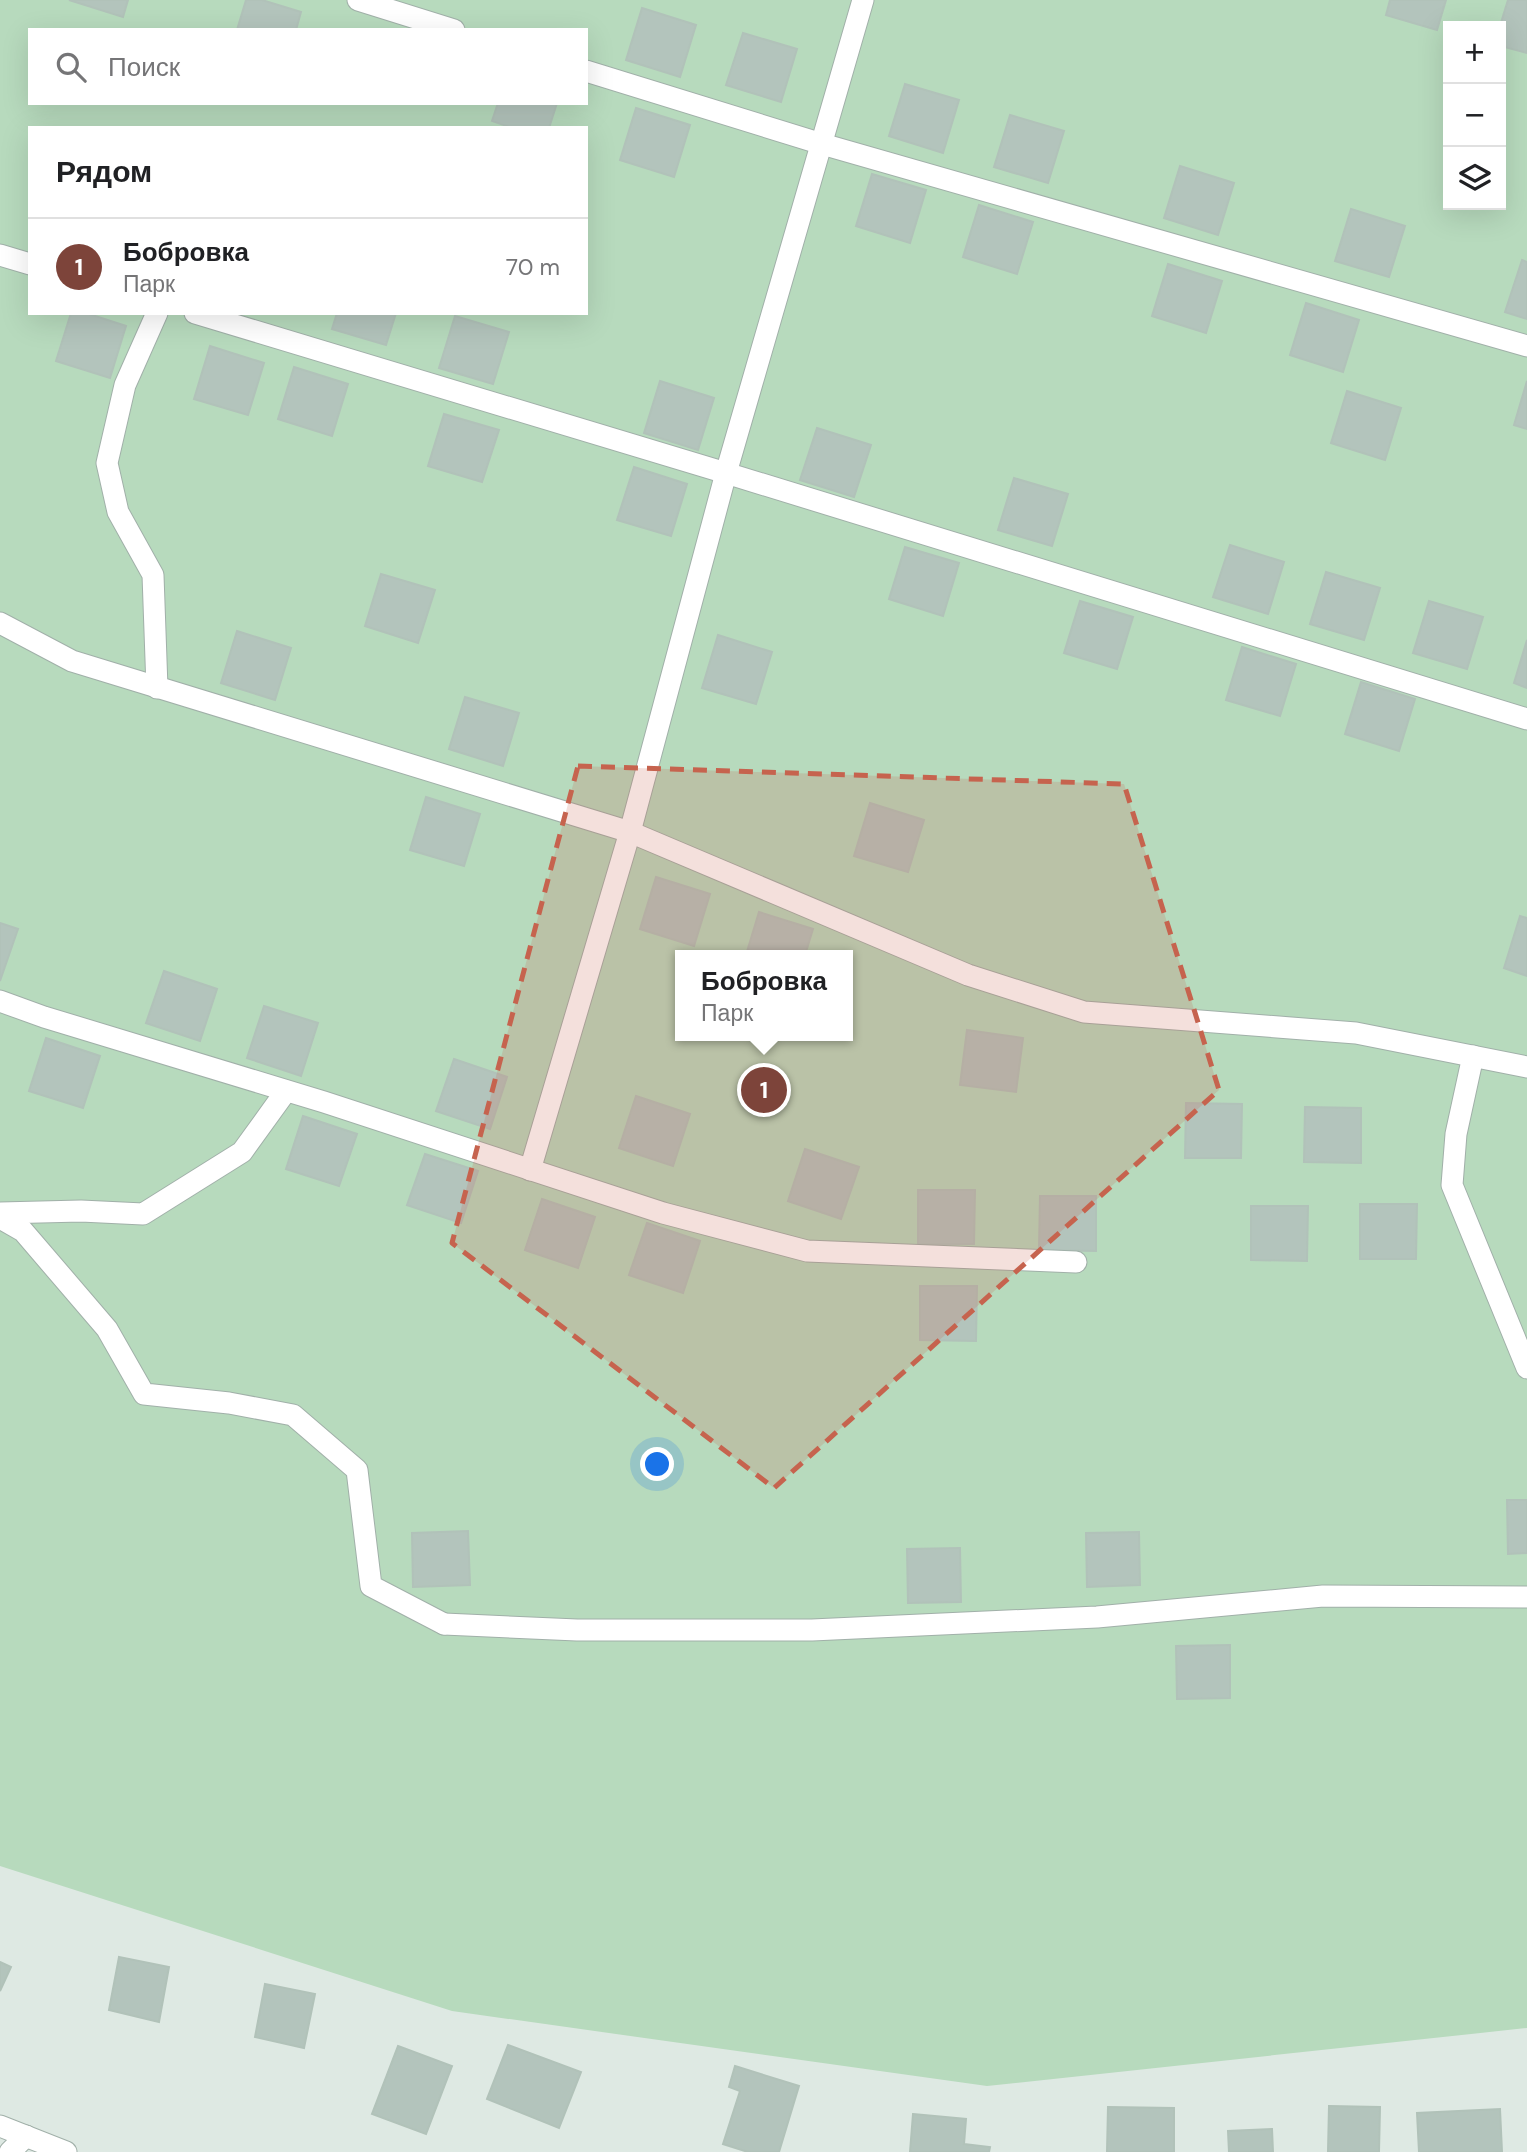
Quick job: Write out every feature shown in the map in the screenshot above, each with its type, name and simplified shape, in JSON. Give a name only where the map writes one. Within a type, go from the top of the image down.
[{"type":"street","points":[[358,0],[448,28]]},
{"type":"street","points":[[530,1170],[630,832],[726,473],[863,0]]},
{"type":"street","points":[[588,72],[821,144],[1527,346]]},
{"type":"street","points":[[0,255],[28,263]]},
{"type":"street","points":[[156,315],[125,385],[107,463],[118,512],[153,575],[157,688]]},
{"type":"street","points":[[202,315],[1527,719]]},
{"type":"street","points":[[0,623],[72,661],[630,832],[968,975],[1084,1012],[1356,1033],[1527,1067]]},
{"type":"street","points":[[0,1001],[663,1213],[807,1251],[1076,1262]]},
{"type":"street","points":[[1473,1056],[1456,1134],[1452,1185],[1527,1368]]},
{"type":"street","points":[[0,1216],[81,1211],[143,1214],[242,1152],[286,1091]]},
{"type":"street","points":[[0,1216],[23,1231],[107,1329],[144,1394],[229,1402],[293,1415],[358,1470],[371,1586],[444,1625],[577,1630],[812,1630],[1097,1617],[1323,1596],[1527,1597]]},
{"type":"street","points":[[0,2126],[66,2152]]},
{"type":"street","points":[[10,2152],[26,2136]]},
{"type":"highlighted area","points":[[578,766],[1124,784],[1219,1090],[774,1488],[452,1243]]},
{"type":"green space","points":[[0,0],[1527,0],[1527,2028],[987,2086],[452,2011],[0,1866]]},
{"type":"building","points":[[69,0],[128,0],[123,17]]},
{"type":"building","points":[[246,0],[262,0],[301,12],[297,28],[238,28]]},
{"type":"building","points":[[1390,0],[1446,0],[1437,30],[1386,15]]},
{"type":"building","points":[[1508,0],[1527,0],[1527,53],[1506,47],[1506,21],[1502,21]]},
{"type":"building","points":[[642,8],[696,25],[680,77],[626,60]]},
{"type":"building","points":[[743,33],[797,49],[781,102],[726,85]]},
{"type":"building","points":[[905,84],[959,100],[943,153],[889,136]]},
{"type":"building","points":[[497,105],[556,105],[550,126],[506,126],[492,121]]},
{"type":"building","points":[[636,108],[690,125],[674,177],[620,160]]},
{"type":"building","points":[[1010,115],[1064,131],[1048,183],[994,167]]},
{"type":"building","points":[[1180,166],[1234,183],[1218,235],[1164,218]]},
{"type":"building","points":[[872,174],[926,190],[910,243],[856,226]]},
{"type":"building","points":[[979,205],[1033,222],[1017,274],[963,257]]},
{"type":"building","points":[[1351,209],[1405,226],[1389,277],[1335,261]]},
{"type":"building","points":[[1522,260],[1527,262],[1527,319],[1505,312]]},
{"type":"building","points":[[1168,264],[1222,281],[1206,333],[1152,316]]},
{"type":"building","points":[[1306,303],[1359,320],[1343,372],[1290,355]]},
{"type":"building","points":[[70,315],[92,315],[126,326],[110,378],[56,361]]},
{"type":"building","points":[[336,315],[395,315],[386,345],[332,329]]},
{"type":"building","points":[[455,316],[509,332],[493,384],[439,368]]},
{"type":"building","points":[[210,346],[264,363],[248,415],[194,399]]},
{"type":"building","points":[[294,367],[348,384],[332,436],[278,419]]},
{"type":"building","points":[[660,381],[714,398],[698,450],[644,433]]},
{"type":"building","points":[[1527,381],[1527,429],[1514,425]]},
{"type":"building","points":[[1347,391],[1401,408],[1385,460],[1331,443]]},
{"type":"building","points":[[444,414],[499,430],[482,482],[428,466]]},
{"type":"building","points":[[817,428],[871,445],[854,497],[800,480]]},
{"type":"building","points":[[634,467],[687,484],[671,536],[617,520]]},
{"type":"building","points":[[1014,478],[1068,494],[1052,546],[998,530]]},
{"type":"building","points":[[1230,545],[1284,562],[1268,614],[1213,597]]},
{"type":"building","points":[[905,547],[959,563],[943,616],[889,599]]},
{"type":"building","points":[[1326,572],[1380,588],[1364,640],[1310,624]]},
{"type":"building","points":[[381,574],[435,590],[418,643],[365,626]]},
{"type":"building","points":[[1080,601],[1133,617],[1117,669],[1064,653]]},
{"type":"building","points":[[1429,601],[1483,617],[1467,669],[1413,653]]},
{"type":"building","points":[[237,631],[291,648],[275,700],[221,683]]},
{"type":"building","points":[[718,635],[772,652],[756,704],[702,688]]},
{"type":"building","points":[[1527,640],[1527,688],[1514,683]]},
{"type":"building","points":[[1242,647],[1296,664],[1280,716],[1226,700]]},
{"type":"building","points":[[1361,682],[1415,699],[1399,751],[1345,734]]},
{"type":"building","points":[[465,697],[519,713],[503,766],[449,749]]},
{"type":"building","points":[[426,797],[480,814],[464,866],[410,850]]},
{"type":"building","points":[[870,803],[924,820],[908,872],[854,856]]},
{"type":"building","points":[[656,877],[710,894],[694,946],[640,929]]},
{"type":"building","points":[[759,912],[813,929],[807,950],[748,950]]},
{"type":"building","points":[[1520,916],[1527,918],[1527,976],[1504,968]]},
{"type":"building","points":[[0,923],[18,929],[0,981]]},
{"type":"building","points":[[164,971],[217,989],[200,1041],[146,1023]]},
{"type":"building","points":[[264,1006],[318,1023],[301,1076],[247,1058]]},
{"type":"building","points":[[967,1030],[1023,1038],[1016,1092],[960,1085]]},
{"type":"building","points":[[46,1038],[100,1056],[83,1108],[29,1091]]},
{"type":"building","points":[[454,1059],[507,1077],[490,1129],[436,1111]]},
{"type":"building","points":[[636,1096],[690,1114],[673,1166],[619,1148]]},
{"type":"building","points":[[1186,1103],[1242,1104],[1241,1158],[1185,1158]]},
{"type":"building","points":[[1305,1107],[1361,1108],[1361,1163],[1304,1162]]},
{"type":"building","points":[[303,1116],[357,1134],[339,1186],[286,1169]]},
{"type":"building","points":[[805,1149],[859,1167],[841,1219],[788,1201]]},
{"type":"building","points":[[425,1154],[478,1171],[461,1223],[407,1205]]},
{"type":"building","points":[[918,1190],[975,1190],[974,1244],[918,1244]]},
{"type":"building","points":[[1040,1196],[1096,1196],[1096,1251],[1039,1250]]},
{"type":"building","points":[[542,1199],[595,1217],[578,1268],[525,1250]]},
{"type":"building","points":[[1360,1204],[1417,1204],[1416,1259],[1360,1259]]},
{"type":"building","points":[[1251,1206],[1308,1206],[1307,1261],[1251,1260]]},
{"type":"building","points":[[647,1223],[700,1241],[683,1293],[629,1275]]},
{"type":"building","points":[[920,1286],[977,1286],[976,1341],[920,1340]]},
{"type":"building","points":[[1507,1500],[1527,1500],[1527,1553],[1508,1554]]},
{"type":"building","points":[[468,1531],[470,1585],[413,1587],[412,1533]]},
{"type":"building","points":[[1139,1532],[1140,1585],[1087,1587],[1086,1533]]},
{"type":"building","points":[[960,1548],[961,1602],[908,1603],[907,1549]]},
{"type":"building","points":[[1230,1645],[1230,1698],[1177,1699],[1176,1646]]},
{"type":"building","points":[[119,1957],[169,1967],[159,2022],[109,2010]]},
{"type":"building","points":[[0,1962],[11,1967],[0,1991]]},
{"type":"building","points":[[265,1984],[315,1994],[304,2048],[255,2037]]},
{"type":"building","points":[[508,2045],[581,2072],[559,2128],[487,2099]]},
{"type":"building","points":[[398,2046],[452,2066],[426,2134],[372,2114]]},
{"type":"building","points":[[735,2066],[799,2086],[779,2152],[748,2152],[723,2144],[740,2091],[729,2087]]},
{"type":"building","points":[[1329,2106],[1380,2107],[1379,2152],[1328,2152]]},
{"type":"building","points":[[1108,2107],[1174,2108],[1174,2152],[1107,2152]]},
{"type":"building","points":[[1500,2109],[1502,2152],[1419,2152],[1417,2113]]},
{"type":"building","points":[[913,2114],[966,2119],[964,2144],[990,2147],[989,2152],[910,2152]]},
{"type":"building","points":[[1272,2129],[1273,2152],[1229,2152],[1228,2131]]},
{"type":"place","name":"Бобровка","points":[[764,1090]]}]
